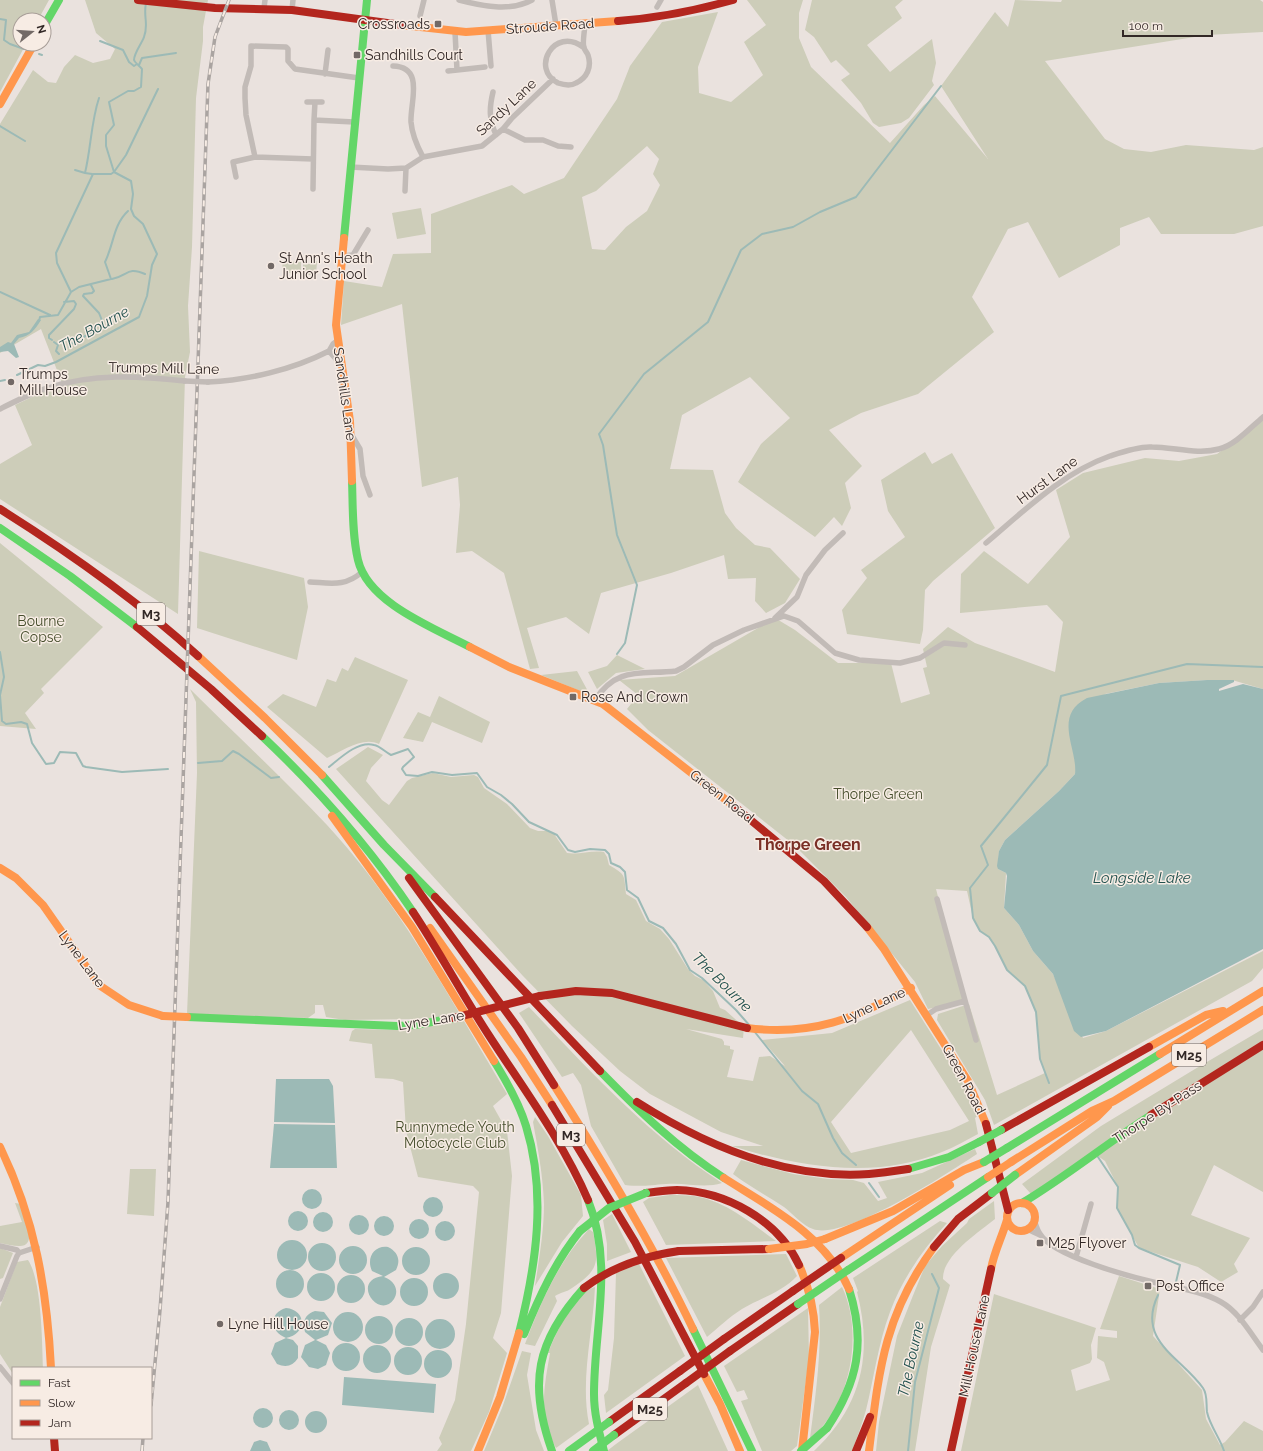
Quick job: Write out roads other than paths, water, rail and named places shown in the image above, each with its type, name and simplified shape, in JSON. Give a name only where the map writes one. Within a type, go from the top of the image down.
[{"type":"main road","points":[[52,12],[59,0]]},
{"type":"main road","name":"Stroude Road","points":[[139,0],[215,8],[264,4],[292,10],[455,32],[639,20],[671,16],[703,9],[733,0]]},
{"type":"main road","name":"Sandhills Lane","points":[[367,0],[337,306],[337,341],[351,433],[355,541],[358,561],[362,572],[376,593],[390,604],[480,653],[527,675]]},
{"type":"main road","points":[[0,104],[29,52]]},
{"type":"main road","name":"M3","points":[[0,509],[92,570],[161,622],[286,739],[344,799],[384,846],[518,1028],[605,1164],[676,1293],[752,1451]]},
{"type":"main road","name":"M3","points":[[0,528],[45,557],[148,636],[224,700],[317,790],[412,904],[521,1057],[582,1153],[635,1242],[720,1404],[740,1451]]},
{"type":"main road","name":"Green Road","points":[[527,675],[603,704],[745,814],[824,881],[866,925],[911,988],[968,1081],[980,1107],[1008,1210]]},
{"type":"main road","points":[[317,790],[339,827],[402,913],[440,971],[499,1067],[519,1108],[529,1138],[535,1168],[538,1221],[536,1250],[516,1350]]},
{"type":"main road","points":[[384,846],[451,914],[590,1062],[676,1144],[716,1173],[801,1228],[825,1251],[838,1268],[846,1283],[856,1311],[858,1361],[850,1389],[844,1402],[827,1428],[802,1451]]},
{"type":"main road","name":"Lyne Lane","points":[[0,868],[21,880],[35,894],[99,985],[111,996],[130,1007],[163,1016],[397,1026],[415,1025],[454,1018],[540,996],[566,992],[611,993],[644,1000],[744,1027],[791,1031],[826,1026],[862,1014],[911,988]]},
{"type":"main road","points":[[394,884],[549,1126],[588,1196],[597,1225],[603,1264],[593,1374],[593,1396],[595,1420],[604,1451]]},
{"type":"main road","name":"M25","points":[[569,1451],[724,1339],[984,1162],[1263,991]]},
{"type":"main road","points":[[621,1091],[680,1129],[698,1138],[759,1161],[801,1171],[853,1174],[894,1170],[949,1157],[1001,1130],[1206,1015],[1233,1008]]},
{"type":"main road","name":"M25","points":[[593,1451],[730,1351],[988,1177],[1092,1111],[1114,1100],[1263,1010]]},
{"type":"main road","name":"Thorpe By-Pass","points":[[1033,1210],[1042,1194],[1115,1138],[1263,1045]]},
{"type":"main road","points":[[869,1451],[873,1409],[884,1349],[896,1308],[908,1283],[921,1262],[954,1222],[1097,1117],[1114,1100]]},
{"type":"main road","points":[[0,1146],[22,1197],[37,1247],[48,1306],[51,1367]]},
{"type":"main road","points":[[552,1451],[547,1438],[538,1398],[538,1376],[542,1353],[552,1328],[560,1315],[584,1288],[607,1272],[627,1262],[679,1251],[769,1249],[807,1244],[825,1239],[892,1211],[964,1170],[984,1162]]},
{"type":"main road","name":"Thorpe By-Pass","points":[[1019,1203],[1054,1184]]},
{"type":"main road","points":[[478,1451],[496,1407],[516,1350],[555,1264],[580,1231],[609,1208],[646,1193],[677,1190],[694,1191],[729,1200],[742,1206],[765,1222],[783,1239],[792,1252],[806,1283],[814,1315],[812,1364],[802,1451]]},
{"type":"main road","points":[[1001,1242],[1018,1230],[1027,1229],[1034,1220],[1033,1210],[1027,1204],[1019,1203],[1004,1194]]},
{"type":"main road","points":[[1018,1230],[1010,1226],[1007,1220],[1008,1210],[1019,1203]]},
{"type":"main road","name":"Mill House Lane","points":[[951,1451],[994,1254],[1001,1242],[1007,1220]]},
{"type":"main road","points":[[856,1451],[873,1409]]},
{"type":"main road","points":[[54,1439],[55,1451]]},
{"type":"street","points":[[292,10],[294,0]]},
{"type":"street","points":[[420,16],[424,0]]},
{"type":"street","points":[[459,0],[476,5],[503,7],[519,5],[532,0]]},
{"type":"street","points":[[552,0],[556,25]]},
{"type":"street","points":[[656,8],[661,0]]},
{"type":"street","name":"Sandy Lane","points":[[583,47],[585,23]]},
{"type":"street","points":[[448,70],[488,67],[488,30]]},
{"type":"street","points":[[455,32],[457,70]]},
{"type":"street","name":"Sandy Lane","points":[[564,41],[578,43],[583,47],[590,61],[586,75],[581,81],[567,85],[553,79],[548,74],[546,60],[552,48],[564,41]]},
{"type":"street","points":[[255,157],[246,115],[245,98],[251,57],[250,48],[253,46],[293,47]]},
{"type":"street","points":[[286,46],[288,49],[288,61],[292,67],[325,74],[359,78]]},
{"type":"street","points":[[325,74],[328,50]]},
{"type":"street","points":[[393,66],[404,68],[411,76],[414,94],[411,112],[412,131],[423,158]]},
{"type":"street","name":"Sandy Lane","points":[[350,166],[388,169],[406,168],[423,158],[482,146],[503,129],[512,118],[553,79]]},
{"type":"street","points":[[493,92],[489,107],[490,120],[496,135]]},
{"type":"street","points":[[307,102],[322,102]]},
{"type":"street","points":[[313,189],[315,102]]},
{"type":"street","points":[[314,120],[354,122]]},
{"type":"street","points":[[503,129],[525,140],[543,140],[558,146],[571,147]]},
{"type":"street","points":[[236,177],[233,162],[255,157],[313,159]]},
{"type":"street","points":[[406,168],[406,191]]},
{"type":"street","points":[[342,256],[353,255],[368,230]]},
{"type":"street","points":[[337,341],[333,344],[329,351],[341,365]]},
{"type":"street","name":"Trumps Mill Lane","points":[[0,409],[48,387],[118,376],[185,381],[228,381],[259,375],[329,351]]},
{"type":"street","name":"Hurst Lane","points":[[986,543],[1063,480],[1086,466],[1111,456],[1150,446],[1194,450],[1218,449],[1240,437],[1263,418]]},
{"type":"street","points":[[351,433],[360,449],[363,476],[370,495]]},
{"type":"street","points":[[775,618],[797,597],[806,575],[825,550],[843,533]]},
{"type":"street","points":[[310,582],[341,583],[353,580],[362,572]]},
{"type":"street","points":[[595,700],[610,683],[622,675],[676,671],[684,667],[713,645],[744,630],[784,616],[798,621],[835,653],[859,660],[900,663],[920,658],[944,643],[965,645]]},
{"type":"street","name":"Green Road","points":[[937,900],[976,1040]]},
{"type":"street","points":[[927,1015],[936,1009],[965,1001]]},
{"type":"street","points":[[1076,1257],[1091,1204]]},
{"type":"street","points":[[1034,1220],[1040,1235]]},
{"type":"street","points":[[1027,1229],[1040,1235],[1053,1246],[1076,1257],[1128,1275],[1212,1298],[1229,1307],[1263,1350]]},
{"type":"street","points":[[0,1246],[17,1250],[19,1253]]},
{"type":"street","points":[[0,1299],[13,1262],[19,1253],[37,1247]]},
{"type":"street","points":[[1240,1320],[1253,1307],[1263,1292]]},
{"type":"street","points":[[0,1367],[12,1382]]},
{"type":"water","points":[[38,319],[41,320],[34,330],[26,336],[19,338],[14,344],[19,357],[16,358],[8,351],[0,352],[0,347],[8,342],[11,343],[17,335],[29,332]]},
{"type":"water","name":"Longside Lake","points":[[1234,680],[1234,682],[1219,689],[1219,691],[1243,684],[1263,689],[1263,949],[1106,1031],[1081,1037],[1074,1031],[1053,974],[1033,951],[1019,925],[1004,908],[1007,876],[1006,873],[998,869],[997,866],[999,851],[1005,840],[1059,791],[1075,774],[1069,723],[1071,714],[1077,705],[1087,698],[1159,683]]},
{"type":"water","points":[[276,1079],[329,1079],[333,1086],[335,1123],[274,1122]]},
{"type":"water","points":[[274,1124],[335,1125],[337,1168],[270,1168]]},
{"type":"water","points":[[308,1189],[316,1189],[322,1195],[322,1203],[316,1209],[308,1209],[302,1203],[302,1195]]},
{"type":"water","points":[[429,1197],[437,1197],[443,1203],[443,1211],[437,1217],[429,1217],[423,1211],[423,1203]]},
{"type":"water","points":[[298,1211],[305,1214],[308,1221],[305,1228],[298,1231],[291,1228],[288,1221],[291,1214]]},
{"type":"water","points":[[319,1212],[327,1212],[333,1218],[333,1226],[327,1232],[319,1232],[313,1226],[313,1218]]},
{"type":"water","points":[[355,1215],[363,1215],[369,1221],[369,1229],[363,1235],[355,1235],[349,1229],[349,1221]]},
{"type":"water","points":[[384,1216],[391,1219],[394,1226],[391,1233],[384,1236],[377,1233],[374,1226],[377,1219]]},
{"type":"water","points":[[419,1219],[426,1222],[429,1229],[426,1236],[419,1239],[412,1236],[409,1229],[412,1222]]},
{"type":"water","points":[[445,1221],[452,1224],[455,1231],[452,1238],[445,1241],[438,1238],[435,1231],[438,1224]]},
{"type":"water","points":[[292,1240],[298,1241],[306,1249],[306,1261],[298,1269],[292,1270],[286,1269],[278,1261],[277,1255],[278,1249],[286,1241]]},
{"type":"water","points":[[322,1243],[328,1244],[332,1247],[335,1251],[335,1263],[332,1267],[328,1270],[322,1271],[316,1270],[312,1267],[309,1263],[308,1257],[309,1251],[312,1247],[316,1244]]},
{"type":"water","points":[[353,1246],[363,1250],[367,1260],[363,1270],[353,1274],[343,1270],[339,1260],[343,1250]]},
{"type":"water","points":[[388,1247],[394,1251],[398,1257],[398,1266],[396,1270],[384,1277],[395,1285],[396,1295],[388,1304],[381,1305],[370,1297],[368,1291],[369,1284],[373,1279],[383,1276],[372,1271],[370,1261],[372,1253],[375,1250]]},
{"type":"water","points":[[416,1247],[422,1248],[426,1251],[429,1255],[429,1267],[426,1271],[422,1274],[416,1275],[410,1274],[406,1271],[403,1267],[402,1261],[403,1255],[406,1251],[410,1248]]},
{"type":"water","points":[[290,1270],[296,1271],[300,1274],[303,1278],[303,1290],[300,1294],[296,1297],[290,1298],[284,1297],[280,1294],[277,1290],[276,1284],[277,1278],[280,1274],[284,1271]]},
{"type":"water","points":[[321,1273],[331,1277],[335,1287],[331,1297],[321,1301],[311,1297],[307,1287],[311,1277]]},
{"type":"water","points":[[446,1273],[455,1277],[459,1286],[455,1295],[446,1299],[437,1295],[433,1286],[437,1277]]},
{"type":"water","points":[[351,1275],[361,1279],[365,1289],[361,1299],[351,1303],[341,1299],[337,1289],[341,1279]]},
{"type":"water","points":[[414,1278],[424,1282],[428,1292],[424,1302],[414,1306],[404,1302],[400,1292],[404,1282]]},
{"type":"water","points":[[286,1308],[298,1313],[302,1322],[298,1332],[293,1336],[286,1338],[277,1331],[273,1323],[276,1314],[280,1310]]},
{"type":"water","points":[[315,1311],[324,1312],[332,1323],[328,1335],[316,1340],[326,1345],[330,1353],[326,1365],[318,1369],[309,1367],[301,1357],[305,1345],[315,1340],[305,1332],[304,1322],[309,1314]]},
{"type":"water","points":[[348,1312],[358,1317],[363,1327],[358,1337],[348,1342],[338,1337],[333,1327],[338,1317]]},
{"type":"water","points":[[379,1316],[389,1320],[393,1330],[389,1340],[379,1344],[369,1340],[365,1330],[369,1320]]},
{"type":"water","points":[[409,1318],[419,1322],[423,1332],[419,1342],[409,1346],[399,1342],[395,1332],[399,1322]]},
{"type":"water","points":[[440,1319],[450,1324],[455,1334],[450,1344],[440,1349],[430,1344],[425,1334],[430,1324]]},
{"type":"water","points":[[286,1338],[293,1340],[298,1346],[298,1358],[294,1363],[283,1366],[277,1364],[271,1354],[275,1343]]},
{"type":"water","points":[[346,1343],[352,1344],[356,1347],[359,1351],[359,1363],[356,1367],[352,1370],[346,1371],[340,1370],[336,1367],[333,1363],[332,1357],[333,1351],[336,1347],[340,1344]]},
{"type":"water","points":[[377,1345],[387,1349],[391,1359],[387,1369],[377,1373],[367,1369],[363,1359],[367,1349]]},
{"type":"water","points":[[408,1347],[418,1351],[422,1361],[418,1371],[408,1375],[398,1371],[394,1361],[398,1351]]},
{"type":"water","points":[[438,1350],[448,1354],[452,1364],[448,1374],[438,1378],[428,1374],[424,1364],[428,1354]]},
{"type":"water","points":[[344,1377],[436,1384],[434,1413],[342,1405]]},
{"type":"water","points":[[263,1408],[270,1411],[273,1418],[270,1425],[263,1428],[256,1425],[253,1418],[256,1411]]},
{"type":"water","points":[[289,1410],[296,1413],[299,1420],[296,1427],[289,1430],[282,1427],[279,1420],[282,1413]]},
{"type":"water","points":[[316,1411],[324,1414],[327,1422],[324,1430],[316,1433],[308,1430],[305,1422],[308,1414]]},
{"type":"water","points":[[260,1440],[267,1442],[271,1451],[250,1451],[254,1442]]},
{"type":"waterway","name":"The Bourne","points":[[39,321],[40,317],[58,315],[71,292],[57,263],[56,253],[93,174],[111,174],[114,172],[106,146],[106,135],[114,125],[109,102],[128,91],[134,91],[141,87],[142,69],[134,60],[135,54],[145,32],[146,3]]},
{"type":"waterway","points":[[0,19],[6,20],[4,40],[12,45]]},
{"type":"waterway","points":[[100,41],[123,50],[129,62],[134,66],[137,64]]},
{"type":"waterway","points":[[139,65],[142,58],[176,53]]},
{"type":"waterway","points":[[617,654],[625,643],[637,585],[617,535],[603,445],[599,434],[644,374],[708,322],[741,250],[762,234],[793,227],[820,212],[856,197],[941,86]]},
{"type":"waterway","name":"The Bourne","points":[[17,375],[38,365],[45,366],[56,362],[139,317],[147,296],[152,265],[157,254],[143,224],[134,216],[131,209],[133,194],[131,181],[114,172],[126,155],[158,89]]},
{"type":"waterway","points":[[92,174],[85,173],[94,116],[99,98]]},
{"type":"waterway","points":[[0,126],[25,141]]},
{"type":"waterway","points":[[75,170],[85,173]]},
{"type":"waterway","points":[[71,292],[79,287],[111,279],[105,262],[119,222],[128,211]]},
{"type":"waterway","points":[[112,279],[131,271],[145,274]]},
{"type":"waterway","points":[[69,347],[69,345],[89,334],[105,328],[99,313],[83,296],[84,294],[92,293],[94,291],[91,285]]},
{"type":"waterway","points":[[0,292],[50,315]]},
{"type":"waterway","points":[[52,340],[49,338],[49,335],[74,309],[76,304],[74,301],[64,302]]},
{"type":"waterway","points":[[54,342],[58,345],[56,351],[59,354]]},
{"type":"waterway","name":"The Bourne","points":[[0,381],[5,380]]},
{"type":"waterway","name":"The Bourne","points":[[0,652],[4,677],[0,695],[2,721],[6,724],[21,722],[27,724],[32,743],[46,764],[54,763],[60,752],[76,753],[83,766],[86,767],[122,772],[168,769]]},
{"type":"waterway","points":[[1049,1083],[1040,1059],[1036,1012],[1025,986],[1007,970],[995,946],[989,937],[980,931],[973,918],[970,888],[988,865],[981,846],[1047,765],[1061,696],[1187,664],[1263,667]]},
{"type":"waterway","name":"The Bourne","points":[[329,767],[350,751],[362,745],[368,744],[376,746],[391,755],[408,749],[414,757],[402,769],[406,775],[418,776],[432,772],[452,775],[477,773],[487,787],[501,795],[512,804],[529,822],[557,835],[568,850],[575,852],[590,849],[605,850],[609,854],[611,863],[620,867],[625,872],[627,890],[638,898],[649,921],[663,928],[676,944],[690,970],[702,978],[736,1010],[750,1026]]},
{"type":"waterway","name":"The Bourne","points":[[198,763],[222,761],[233,751],[271,778],[279,777]]},
{"type":"waterway","name":"The Bourne","points":[[754,1031],[802,1091],[818,1104],[833,1138],[842,1153],[856,1165]]},
{"type":"waterway","points":[[1098,1157],[1118,1187],[1117,1208],[1132,1235],[1135,1245],[1180,1265],[1176,1282]]},
{"type":"waterway","name":"The Bourne","points":[[869,1183],[879,1197]]},
{"type":"waterway","name":"The Bourne","points":[[908,1451],[915,1382],[939,1288],[932,1274]]},
{"type":"waterway","points":[[1158,1295],[1153,1311],[1153,1325],[1157,1336],[1164,1347],[1194,1377],[1205,1391],[1208,1417],[1224,1451]]},
{"type":"railway","points":[[152,1394],[168,1202],[208,84],[215,37],[229,0]]},
{"type":"railway","points":[[142,1451],[143,1439]]},
{"type":"place","name":"Crossroads","points":[[438,24]]},
{"type":"place","name":"Sandhills Court","points":[[357,55]]},
{"type":"place","name":"St Ann's Heath Junior School","points":[[271,266]]},
{"type":"place","name":"Trumps Mill House","points":[[11,382]]},
{"type":"place","name":"Rose And Crown","points":[[573,697]]},
{"type":"place","name":"M25 Flyover","points":[[1040,1243]]},
{"type":"place","name":"Post Office","points":[[1148,1286]]},
{"type":"place","name":"Lyne Hill House","points":[[220,1324]]},
{"type":"district","name":"Thorpe Green","points":[[808,844]]},
{"type":"park label","name":"Bourne Copse","points":[[41,630]]},
{"type":"park label","name":"Runnymede Youth Motocycle Club","points":[[455,1136]]}]
